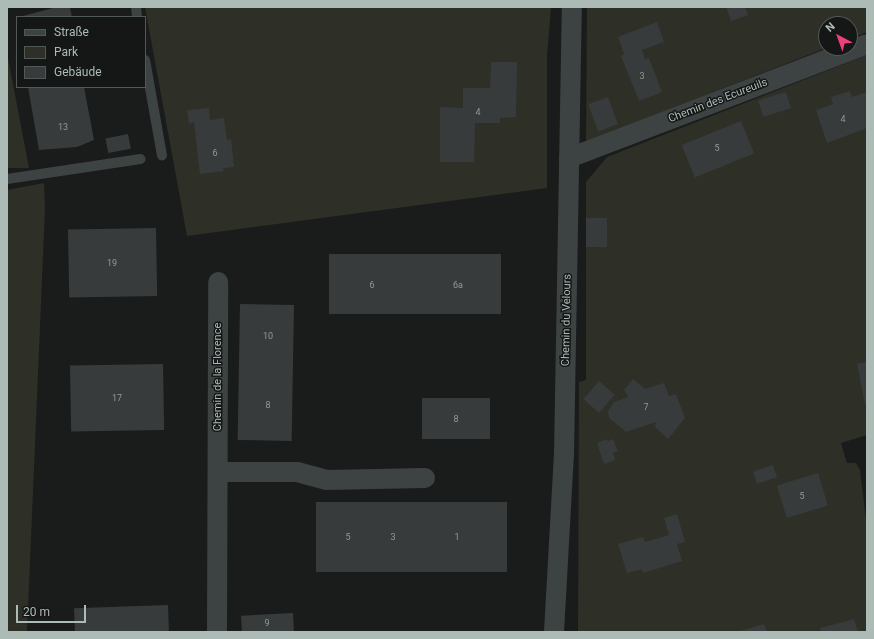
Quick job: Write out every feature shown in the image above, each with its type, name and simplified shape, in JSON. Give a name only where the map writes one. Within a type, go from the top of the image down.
[{"type":"street","name":"Chemin du Velours","points":[[554,632],[564,455],[572,7]]},
{"type":"street","name":"Chemin des Ecureuils","points":[[569,158],[867,44]]},
{"type":"street","name":"Chemin de la Florence","points":[[217,632],[218,282]]},
{"type":"street","points":[[218,472],[296,472],[326,480],[424,478]]},
{"type":"lane","points":[[146,66],[162,155]]},
{"type":"lane","points":[[7,179],[141,159]]},
{"type":"green space","points":[[145,7],[551,7],[547,56],[547,188],[187,236]]},
{"type":"green space","points":[[587,7],[867,7],[867,32],[858,36],[858,16],[818,16],[818,51],[586,142]]},
{"type":"green space","points":[[7,53],[29,168],[7,168]]},
{"type":"green space","points":[[867,55],[867,435],[841,443],[847,463],[856,463],[860,470],[867,528],[867,632],[578,632],[579,382],[586,380],[586,182],[607,157]]},
{"type":"green space","points":[[44,183],[45,209],[27,632],[7,632],[7,190]]},
{"type":"building","points":[[726,7],[745,7],[748,15],[731,21]]},
{"type":"building","points":[[53,8],[70,8],[72,16],[23,16]]},
{"type":"building","points":[[657,22],[664,42],[642,50],[645,59],[649,58],[662,92],[639,101],[621,56],[624,54],[618,37]]},
{"type":"building","points":[[491,62],[517,62],[516,117],[500,118],[500,123],[475,123],[474,162],[440,162],[440,107],[463,108],[463,88],[490,88]]},
{"type":"building","points":[[28,88],[84,88],[94,140],[77,147],[39,150]]},
{"type":"building","points":[[850,91],[852,97],[867,92],[867,128],[827,143],[816,110],[833,104],[831,97]]},
{"type":"building","points":[[786,92],[791,108],[763,117],[758,100]]},
{"type":"building","points":[[608,97],[618,124],[598,131],[588,104]]},
{"type":"building","points":[[209,108],[210,120],[224,118],[227,140],[231,139],[234,167],[223,168],[224,171],[200,174],[194,122],[189,124],[187,110]]},
{"type":"building","points":[[741,121],[754,153],[695,177],[682,145]]},
{"type":"building","points":[[128,134],[131,149],[108,153],[105,138]]},
{"type":"building","points":[[586,218],[607,218],[607,247],[586,247]]},
{"type":"building","points":[[156,228],[157,296],[69,298],[68,230]]},
{"type":"building","points":[[329,254],[501,254],[501,314],[329,314]]},
{"type":"building","points":[[240,304],[294,305],[292,441],[238,440]]},
{"type":"building","points":[[867,362],[867,404],[865,404],[857,364]]},
{"type":"building","points":[[163,364],[164,430],[71,432],[70,366]]},
{"type":"building","points":[[633,379],[645,389],[664,383],[669,396],[676,394],[685,418],[668,439],[655,427],[656,422],[626,432],[609,418],[608,411],[614,402],[628,397],[624,390]]},
{"type":"building","points":[[599,381],[615,395],[599,413],[583,399]]},
{"type":"building","points":[[422,398],[490,398],[490,439],[422,439]]},
{"type":"building","points":[[607,439],[608,441],[613,439],[618,451],[613,453],[615,460],[604,464],[597,443]]},
{"type":"building","points":[[773,465],[777,477],[757,484],[753,471]]},
{"type":"building","points":[[818,473],[828,506],[787,518],[777,486]]},
{"type":"building","points":[[316,502],[507,502],[507,572],[316,572]]},
{"type":"building","points":[[677,514],[685,542],[677,544],[682,561],[643,573],[642,569],[627,573],[618,544],[643,537],[645,542],[669,535],[664,518]]},
{"type":"building","points":[[168,605],[169,632],[75,632],[74,608]]},
{"type":"building","points":[[293,613],[294,632],[242,632],[241,616]]},
{"type":"building","points":[[854,619],[858,632],[821,632],[820,628]]},
{"type":"building","points":[[764,624],[767,632],[737,632]]}]
